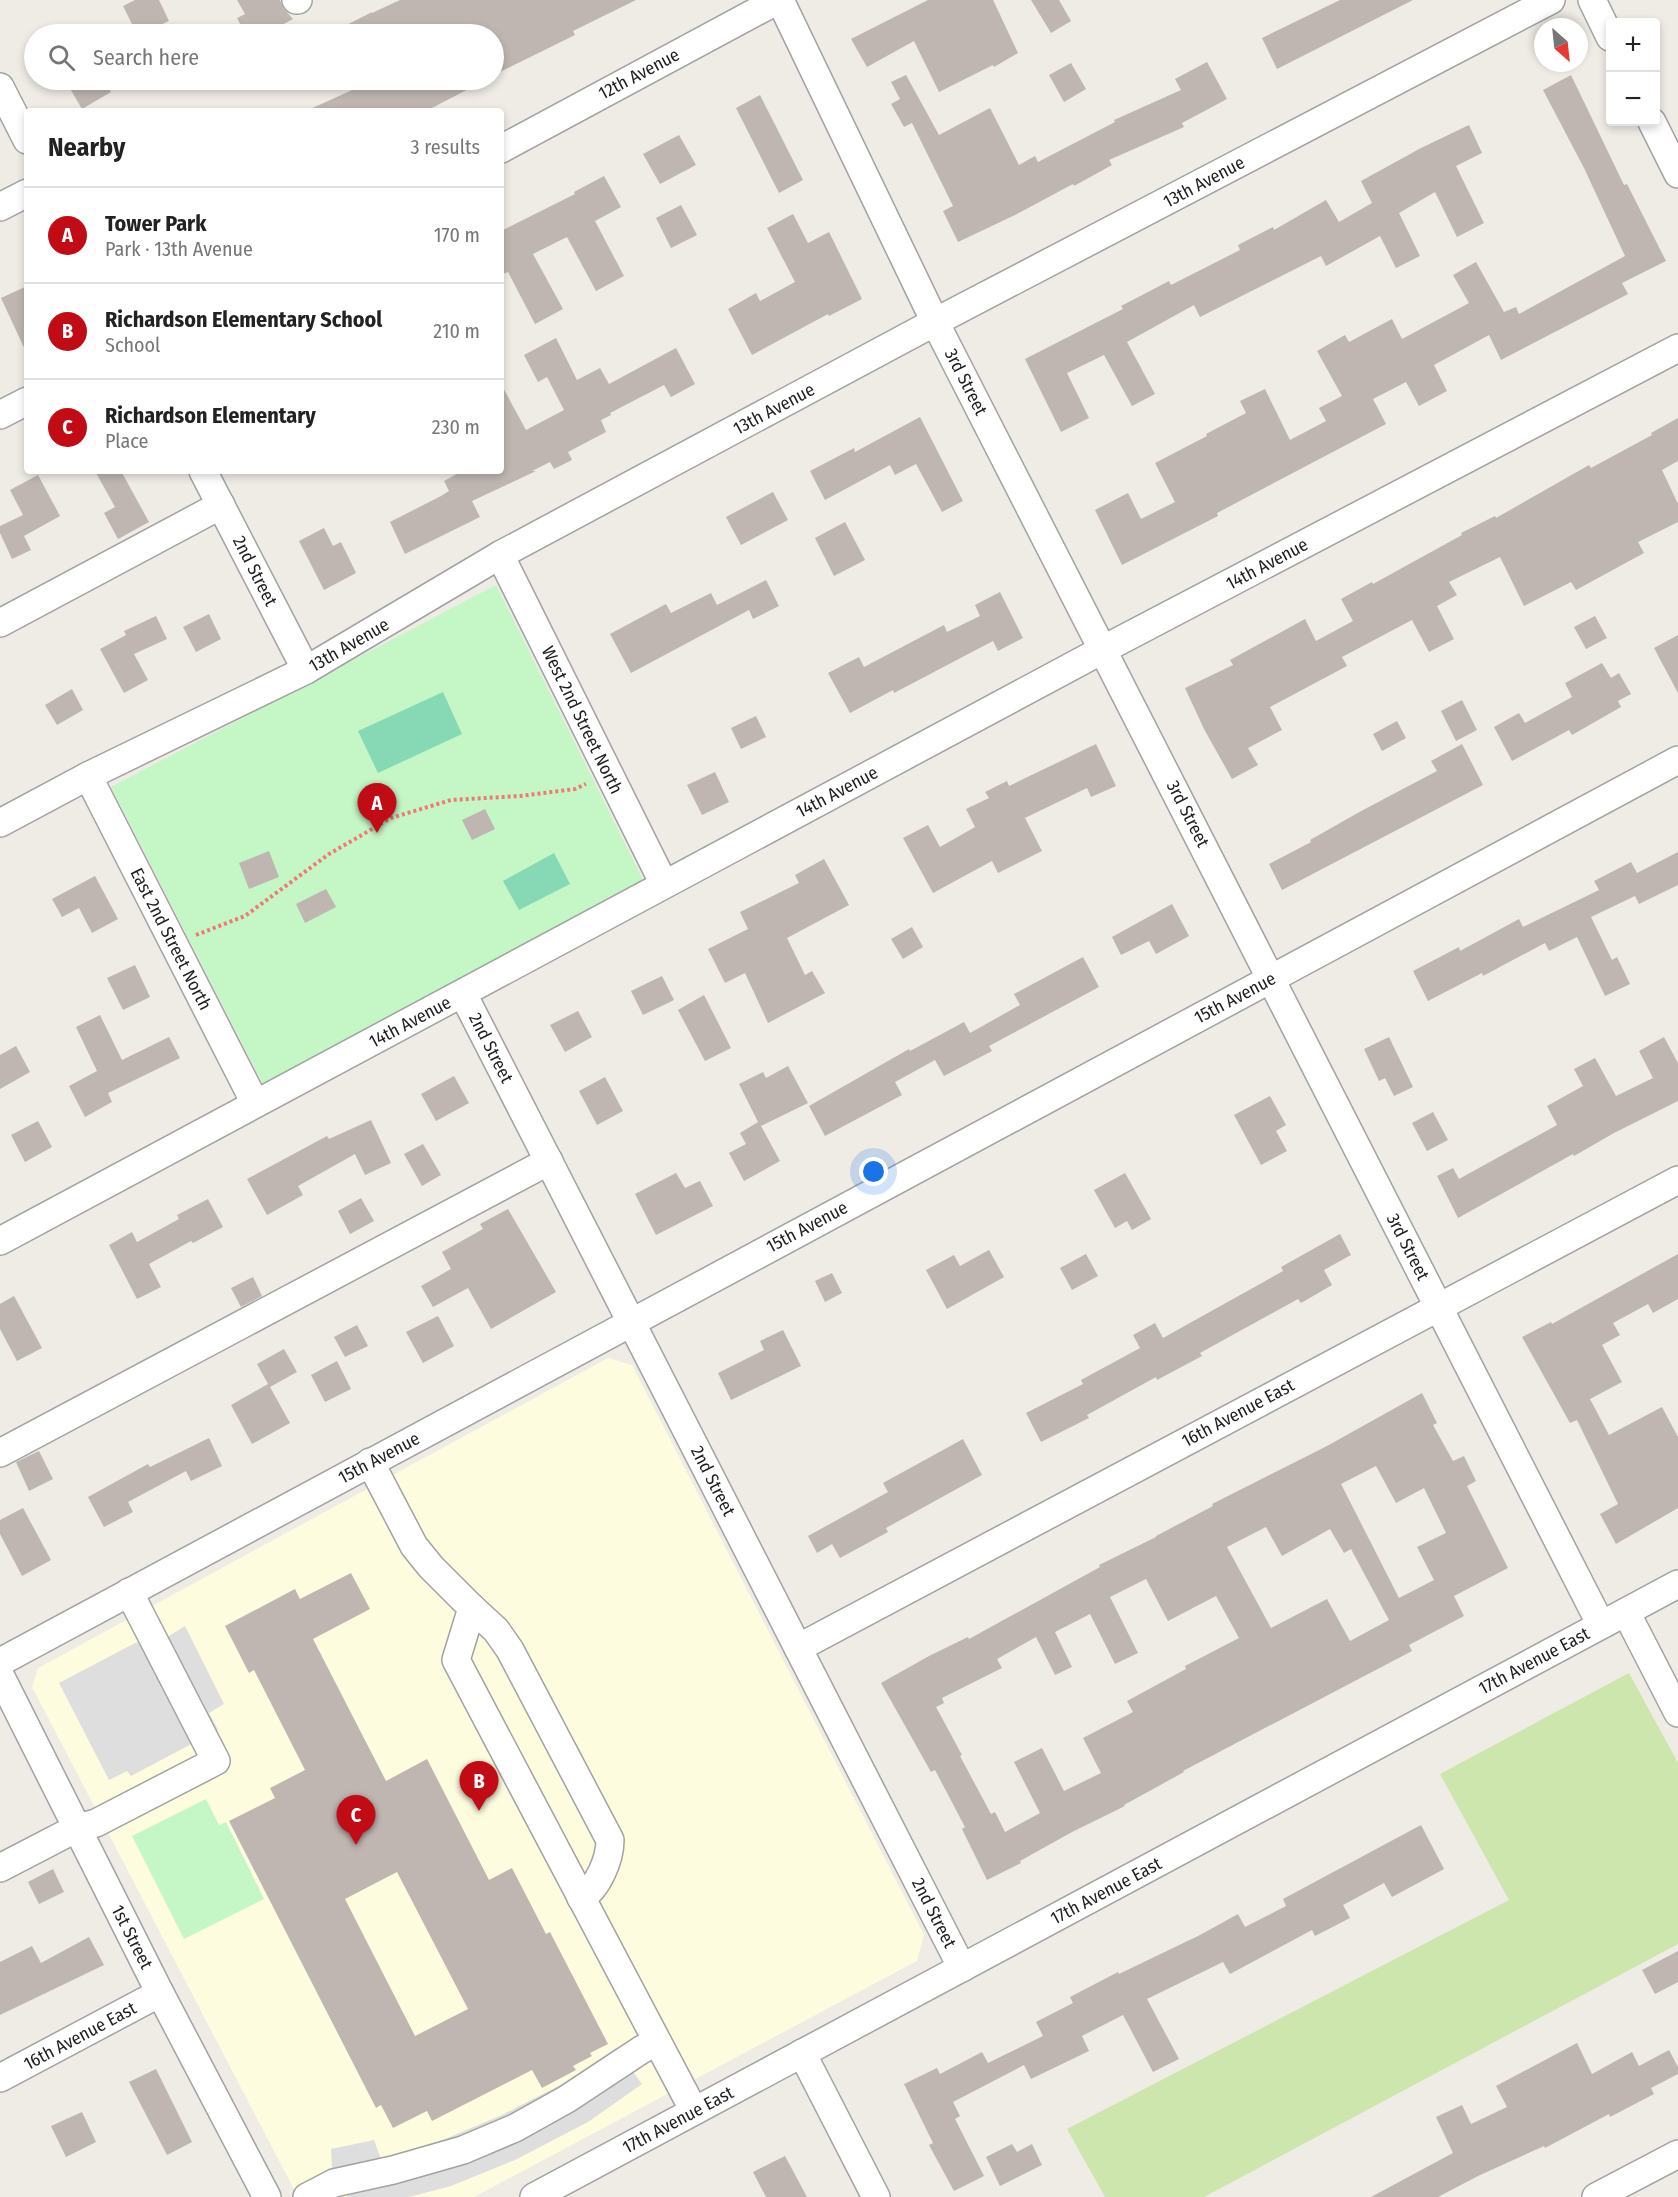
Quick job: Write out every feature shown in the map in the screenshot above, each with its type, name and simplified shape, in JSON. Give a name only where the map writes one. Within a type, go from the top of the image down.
[{"type":"street","name":"12th Avenue","points":[[504,147],[779,0]]},
{"type":"street","name":"3rd Street","points":[[779,0],[935,322],[1601,1625]]},
{"type":"street","name":"13th Avenue","points":[[0,823],[88,776],[306,670],[500,555],[935,322],[1551,0]]},
{"type":"street","points":[[1592,0],[1606,27]]},
{"type":"street","points":[[0,87],[24,134]]},
{"type":"street","points":[[1654,126],[1678,174]]},
{"type":"street","points":[[0,207],[24,195]]},
{"type":"street","name":"14th Avenue","points":[[0,1241],[1104,649],[1678,348]]},
{"type":"street","points":[[0,415],[24,403]]},
{"type":"street","name":"2nd Street","points":[[205,474],[306,670]]},
{"type":"street","points":[[0,623],[221,505]]},
{"type":"street","name":"West 2nd Street North","points":[[500,555],[663,885]]},
{"type":"street","name":"15th Avenue","points":[[0,1662],[1678,760]]},
{"type":"street","name":"East 2nd Street North","points":[[88,776],[255,1103]]},
{"type":"street","name":"2nd Street","points":[[463,994],[962,1968]]},
{"type":"street","points":[[0,1453],[549,1161]]},
{"type":"street","name":"16th Avenue East","points":[[798,1648],[1678,1180]]},
{"type":"street","points":[[370,1462],[414,1546],[431,1568],[496,1630],[510,1650],[610,1840],[610,1852],[591,1892],[581,1898]]},
{"type":"street","name":"17th Avenue East","points":[[534,2197],[1678,1584]]},
{"type":"street","points":[[0,1868],[77,1828],[96,1823],[216,1761],[129,1592]]},
{"type":"street","points":[[472,1608],[456,1660],[694,2111]]},
{"type":"street","points":[[1626,1612],[1678,1713]]},
{"type":"street","name":"1st Street","points":[[0,1675],[160,1993],[267,2197]]},
{"type":"street","name":"16th Avenue East","points":[[0,2079],[160,1993]]},
{"type":"street","points":[[307,2197],[334,2183],[393,2170],[463,2150],[515,2128],[567,2099],[656,2042]]},
{"type":"street","points":[[802,2053],[876,2197]]},
{"type":"street","points":[[1596,2197],[1678,2154]]},
{"type":"path","points":[[174,944],[245,916],[329,854],[391,818],[451,800],[520,796],[575,789],[609,774]]},
{"type":"shaded area","points":[[608,1358],[632,1365],[924,1935],[917,1961],[474,2197],[298,2197],[32,1687],[38,1668]]},
{"type":"shaded area","points":[[185,1626],[224,1704],[209,1713],[218,1730],[131,1776],[127,1771],[109,1780],[59,1683],[135,1643],[169,1636]]},
{"type":"shaded area","points":[[616,2048],[642,2084],[588,2122],[515,2160],[451,2186],[409,2197],[348,2197],[332,2168],[331,2149],[374,2140],[381,2159],[445,2139],[502,2115],[562,2084]]},
{"type":"green space","points":[[496,585],[643,880],[263,1084],[111,787]]},
{"type":"green space","points":[[443,692],[462,734],[378,773],[358,731]]},
{"type":"green space","points":[[554,853],[570,884],[519,910],[503,881]]},
{"type":"green space","points":[[1629,1673],[1678,1763],[1678,1944],[1204,2197],[1105,2197],[1067,2129],[1509,1900],[1440,1774]]},
{"type":"green space","points":[[206,1799],[219,1825],[226,1822],[264,1899],[184,1939],[132,1836]]},
{"type":"building","points":[[135,0],[159,0],[169,21],[163,24],[132,24],[123,6]]},
{"type":"building","points":[[237,0],[280,0],[283,8],[293,19],[284,24],[240,24],[237,18],[245,14]]},
{"type":"building","points":[[400,0],[636,0],[573,31],[575,35],[504,70],[504,24],[349,24]]},
{"type":"building","points":[[928,0],[993,0],[1018,53],[994,67],[993,65],[939,92],[914,41],[867,67],[851,39]]},
{"type":"building","points":[[1031,0],[1059,0],[1071,21],[1051,33]]},
{"type":"building","points":[[1340,0],[1413,0],[1277,69],[1262,38]]},
{"type":"building","points":[[1207,62],[1227,99],[1182,123],[1184,127],[1109,160],[1112,165],[1074,186],[1073,184],[958,242],[943,211],[953,206],[912,123],[904,127],[891,104],[900,99],[891,82],[906,75],[939,135],[990,108],[1019,165],[1035,156],[1038,162],[1115,122],[1114,120],[1181,90],[1175,79]]},
{"type":"building","points":[[1071,63],[1086,89],[1064,102],[1049,75]]},
{"type":"building","points":[[1571,75],[1624,185],[1627,184],[1666,261],[1622,283],[1628,294],[1501,360],[1489,335],[1434,365],[1447,391],[1419,406],[1406,382],[1373,399],[1386,424],[1217,513],[1218,516],[1122,565],[1095,510],[1128,493],[1141,519],[1175,502],[1155,463],[1246,413],[1240,401],[1265,389],[1290,440],[1326,421],[1319,408],[1342,396],[1317,351],[1345,335],[1349,342],[1392,319],[1402,339],[1469,303],[1453,275],[1476,262],[1504,312],[1516,307],[1519,314],[1625,256],[1584,168],[1543,90]]},
{"type":"building","points":[[71,90],[110,90],[111,92],[81,108]]},
{"type":"building","points":[[352,90],[467,90],[432,108],[313,108]]},
{"type":"building","points":[[760,95],[803,180],[779,193],[736,108]]},
{"type":"building","points":[[1469,125],[1482,153],[1456,166],[1484,223],[1457,237],[1435,192],[1399,213],[1420,256],[1396,268],[1380,236],[1326,266],[1321,256],[1200,317],[1194,305],[1127,342],[1155,394],[1132,406],[1104,355],[1067,373],[1089,418],[1061,432],[1025,359],[1123,309],[1121,306],[1169,281],[1171,285],[1240,250],[1238,245],[1273,227],[1274,230],[1326,200],[1339,222],[1372,203],[1361,181]]},
{"type":"building","points":[[679,135],[696,165],[660,184],[643,154]]},
{"type":"building","points":[[604,176],[621,207],[595,221],[624,276],[596,291],[567,237],[533,254],[563,309],[535,324],[508,272],[504,274],[504,230],[575,194],[574,192]]},
{"type":"building","points":[[681,205],[697,235],[671,248],[656,218]]},
{"type":"building","points":[[793,214],[808,243],[829,232],[862,299],[829,316],[828,314],[752,355],[728,309],[756,293],[760,301],[795,282],[767,228]]},
{"type":"building","points":[[24,287],[24,348],[1,298]]},
{"type":"building","points":[[556,338],[577,380],[600,368],[609,384],[676,348],[695,384],[671,397],[664,385],[610,413],[611,415],[601,420],[606,432],[568,452],[572,460],[554,469],[550,462],[472,501],[480,517],[405,554],[390,522],[449,491],[444,481],[457,474],[504,474],[504,390],[526,430],[564,410],[547,377],[538,382],[524,355]]},
{"type":"building","points":[[920,417],[963,501],[942,512],[916,464],[895,475],[890,465],[825,500],[810,471],[854,448],[855,452]]},
{"type":"building","points":[[1678,418],[1678,461],[1662,470],[1678,504],[1678,522],[1638,542],[1644,553],[1576,590],[1571,582],[1524,606],[1500,557],[1449,582],[1457,595],[1437,606],[1454,639],[1429,652],[1412,620],[1342,657],[1347,666],[1270,707],[1282,730],[1248,748],[1258,765],[1232,779],[1204,729],[1185,688],[1233,665],[1230,660],[1305,619],[1316,641],[1353,621],[1341,599],[1372,582],[1373,584],[1462,535],[1461,533],[1495,516],[1496,518],[1589,465],[1591,468]]},
{"type":"building","points":[[97,474],[123,474],[149,522],[118,539],[104,513],[115,507]]},
{"type":"building","points":[[38,475],[60,516],[24,536],[31,550],[12,559],[0,533],[0,526],[23,515],[10,490]]},
{"type":"building","points":[[773,492],[788,520],[741,545],[726,517]]},
{"type":"building","points":[[845,522],[865,560],[834,576],[815,538]]},
{"type":"building","points":[[324,528],[333,546],[341,542],[356,573],[324,590],[299,541]]},
{"type":"building","points":[[766,580],[779,606],[753,619],[749,610],[631,673],[610,634],[666,604],[671,613],[711,593],[717,605]]},
{"type":"building","points":[[1000,592],[1023,638],[998,651],[993,641],[894,693],[893,690],[850,713],[828,673],[859,657],[864,667],[944,625],[947,632],[980,616],[975,605]]},
{"type":"building","points":[[209,614],[221,639],[196,652],[183,627]]},
{"type":"building","points":[[156,616],[167,639],[134,654],[148,680],[124,693],[100,649],[126,635],[124,631]]},
{"type":"building","points":[[1595,616],[1607,638],[1586,649],[1574,627]]},
{"type":"building","points":[[1678,635],[1678,693],[1654,648]]},
{"type":"building","points":[[1602,663],[1611,678],[1619,673],[1631,694],[1618,701],[1621,707],[1572,735],[1569,730],[1512,761],[1494,727],[1519,713],[1525,723],[1572,697],[1565,683]]},
{"type":"building","points":[[72,689],[83,710],[57,725],[45,705]]},
{"type":"building","points":[[1462,700],[1477,730],[1456,741],[1441,711]]},
{"type":"building","points":[[756,716],[766,737],[741,749],[731,728]]},
{"type":"building","points":[[1397,721],[1406,738],[1382,751],[1373,734]]},
{"type":"building","points":[[1096,744],[1116,786],[1091,797],[1087,788],[1025,818],[1042,851],[998,873],[992,861],[933,893],[903,838],[928,825],[940,847],[975,827],[966,809],[989,798],[985,792],[1007,781],[1009,786]]},
{"type":"building","points":[[1462,744],[1483,785],[1282,890],[1269,864],[1437,771],[1431,761]]},
{"type":"building","points":[[715,772],[729,802],[702,815],[687,785]]},
{"type":"building","points":[[485,809],[495,829],[472,840],[462,820]]},
{"type":"building","points":[[269,851],[279,877],[249,889],[239,863]]},
{"type":"building","points":[[1678,852],[1678,885],[1639,904],[1635,896],[1591,917],[1612,960],[1617,957],[1630,984],[1605,996],[1577,937],[1549,951],[1545,943],[1483,976],[1482,973],[1428,1001],[1413,971],[1459,947],[1460,951],[1519,919],[1523,927],[1599,890],[1594,881],[1631,862],[1637,873]]},
{"type":"building","points":[[824,859],[849,905],[787,938],[805,975],[812,971],[825,993],[768,1023],[745,973],[725,983],[708,949],[748,929],[740,912],[799,883],[795,875]]},
{"type":"building","points":[[95,876],[118,919],[92,933],[79,908],[62,917],[52,899]]},
{"type":"building","points":[[326,889],[336,907],[305,923],[296,904]]},
{"type":"building","points":[[1172,904],[1189,936],[1156,954],[1149,941],[1121,955],[1112,937]]},
{"type":"building","points":[[912,927],[923,947],[903,959],[891,939]]},
{"type":"building","points":[[1083,957],[1099,987],[989,1046],[992,1051],[944,1076],[935,1060],[895,1082],[902,1095],[825,1136],[809,1106],[909,1049],[910,1051],[964,1022],[970,1033],[1020,1005],[1014,994]]},
{"type":"building","points":[[135,965],[150,997],[123,1010],[107,978]]},
{"type":"building","points":[[662,976],[674,1000],[643,1015],[631,991]]},
{"type":"building","points":[[704,995],[731,1048],[705,1061],[678,1010]]},
{"type":"building","points":[[578,1011],[592,1037],[565,1052],[550,1025]]},
{"type":"building","points":[[100,1015],[122,1060],[169,1037],[180,1058],[108,1093],[112,1102],[85,1117],[69,1086],[97,1071],[76,1027]]},
{"type":"building","points":[[1389,1037],[1413,1087],[1394,1096],[1385,1078],[1379,1081],[1364,1049]]},
{"type":"building","points":[[1664,1037],[1678,1063],[1678,1101],[1574,1156],[1573,1154],[1458,1218],[1437,1176],[1453,1168],[1459,1179],[1557,1125],[1547,1106],[1583,1086],[1574,1069],[1595,1058],[1616,1096],[1653,1078],[1639,1051]]},
{"type":"building","points":[[16,1046],[30,1072],[0,1089],[0,1055]]},
{"type":"building","points":[[788,1066],[808,1103],[761,1126],[780,1161],[744,1181],[729,1153],[746,1144],[740,1133],[758,1122],[739,1084],[763,1072],[766,1078]]},
{"type":"building","points":[[454,1076],[469,1103],[436,1121],[421,1094]]},
{"type":"building","points":[[605,1077],[623,1111],[597,1125],[579,1091]]},
{"type":"building","points":[[1270,1096],[1286,1125],[1276,1131],[1287,1151],[1261,1165],[1234,1115]]},
{"type":"building","points":[[1433,1112],[1448,1140],[1427,1151],[1412,1123]]},
{"type":"building","points":[[371,1120],[391,1163],[365,1175],[355,1154],[298,1186],[303,1195],[267,1215],[247,1179],[327,1136],[329,1139]]},
{"type":"building","points":[[38,1121],[52,1147],[25,1162],[11,1135]]},
{"type":"building","points":[[423,1144],[441,1175],[422,1186],[404,1154]]},
{"type":"building","points":[[676,1173],[685,1188],[700,1181],[713,1206],[656,1235],[635,1194]]},
{"type":"building","points":[[1125,1173],[1151,1219],[1132,1230],[1127,1221],[1115,1228],[1094,1190]]},
{"type":"building","points":[[361,1198],[374,1221],[350,1234],[338,1211]]},
{"type":"building","points":[[208,1199],[223,1227],[149,1264],[161,1287],[137,1299],[109,1245],[132,1232],[137,1242],[179,1219],[177,1215]]},
{"type":"building","points":[[508,1209],[556,1292],[491,1329],[468,1288],[433,1307],[421,1286],[451,1269],[442,1252],[483,1229],[480,1224]]},
{"type":"building","points":[[1340,1234],[1351,1255],[1324,1270],[1332,1285],[1301,1303],[1298,1299],[1200,1353],[1202,1356],[1157,1380],[1156,1377],[1087,1415],[1089,1418],[1041,1442],[1026,1413],[1083,1384],[1081,1380],[1140,1348],[1133,1335],[1155,1323],[1163,1338],[1283,1271],[1281,1267]]},
{"type":"building","points":[[989,1250],[1004,1277],[947,1309],[926,1270],[954,1255],[960,1266]]},
{"type":"building","points":[[1086,1254],[1098,1276],[1072,1290],[1060,1268]]},
{"type":"building","points":[[1678,1254],[1678,1299],[1653,1313],[1648,1304],[1613,1323],[1620,1335],[1602,1345],[1622,1382],[1590,1399],[1609,1435],[1662,1407],[1678,1437],[1678,1508],[1616,1544],[1600,1514],[1618,1504],[1577,1420],[1570,1423],[1522,1337],[1551,1322],[1552,1324]]},
{"type":"building","points":[[832,1273],[842,1293],[825,1302],[815,1281]]},
{"type":"building","points":[[253,1277],[262,1296],[241,1307],[231,1288]]},
{"type":"building","points":[[14,1296],[42,1348],[17,1361],[0,1329],[0,1304]]},
{"type":"building","points":[[438,1316],[454,1346],[423,1363],[406,1332]]},
{"type":"building","points":[[357,1325],[368,1346],[345,1357],[334,1337]]},
{"type":"building","points":[[783,1330],[801,1366],[731,1400],[718,1373],[764,1350],[760,1341]]},
{"type":"building","points":[[284,1349],[297,1372],[270,1387],[290,1423],[252,1444],[231,1405],[268,1384],[257,1364]]},
{"type":"building","points":[[337,1361],[351,1389],[325,1402],[311,1375]]},
{"type":"building","points":[[1422,1393],[1437,1423],[1433,1425],[1453,1461],[1464,1456],[1476,1481],[1467,1486],[1508,1568],[1454,1596],[1464,1616],[1409,1645],[1412,1651],[1183,1771],[1125,1806],[1072,1832],[1020,1861],[1021,1863],[987,1880],[962,1829],[965,1827],[935,1770],[931,1772],[881,1683],[929,1656],[968,1637],[969,1639],[1100,1567],[1099,1565],[1213,1506],[1212,1504],[1327,1446]],"holes":[[[1376,1466],[1396,1503],[1424,1488],[1446,1533],[1417,1547],[1434,1580],[1399,1598],[1341,1484]],[[1266,1527],[1282,1556],[1330,1529],[1344,1553],[1351,1549],[1389,1620],[1350,1641],[1327,1599],[1271,1628],[1227,1547]],[[1146,1579],[1168,1621],[1216,1596],[1239,1638],[1185,1666],[1186,1669],[1127,1701],[1133,1712],[1083,1738],[1101,1773],[1064,1791],[1042,1748],[1014,1762],[1040,1813],[1005,1832],[995,1812],[991,1814],[936,1707],[944,1703],[942,1698],[1002,1668],[997,1659],[1036,1637],[1055,1675],[1072,1667],[1055,1632],[1090,1614],[1115,1664],[1138,1653],[1110,1597]]]},
{"type":"building","points":[[209,1438],[222,1466],[191,1481],[186,1471],[128,1502],[133,1512],[104,1527],[88,1497],[148,1464],[150,1467]]},
{"type":"building","points":[[963,1439],[982,1475],[886,1528],[888,1532],[840,1558],[832,1544],[817,1553],[808,1536],[888,1492],[883,1483]]},
{"type":"building","points":[[39,1451],[53,1479],[29,1491],[16,1462]]},
{"type":"building","points":[[23,1508],[51,1560],[22,1576],[0,1534],[0,1520]]},
{"type":"building","points":[[351,1573],[370,1609],[313,1639],[386,1781],[427,1759],[489,1880],[512,1868],[546,1934],[550,1932],[608,2044],[590,2053],[592,2056],[573,2066],[576,2070],[542,2088],[532,2070],[432,2121],[427,2111],[393,2128],[381,2105],[376,2108],[229,1821],[275,1798],[270,1788],[305,1770],[254,1670],[249,1673],[225,1626],[295,1589],[300,1599]],"holes":[[[397,1872],[468,2009],[415,2036],[345,1899]]]},
{"type":"building","points":[[1421,1825],[1444,1869],[1392,1897],[1384,1883],[1343,1905],[1350,1918],[1315,1936],[1312,1930],[1230,1974],[1223,1962],[1147,1999],[1179,2059],[1153,2072],[1123,2015],[1082,2036],[1089,2051],[1031,2079],[1024,2065],[953,2102],[960,2116],[955,2119],[984,2176],[954,2191],[929,2145],[933,2143],[904,2084],[937,2068],[940,2074],[982,2052],[988,2063],[1043,2036],[1036,2022],[1073,2003],[1070,1997],[1118,1972],[1119,1974],[1200,1935],[1238,1914],[1245,1927],[1286,1906],[1283,1899]]},
{"type":"building","points":[[53,1869],[64,1892],[39,1904],[28,1882]]},
{"type":"building","points":[[89,1937],[104,1965],[0,2015],[0,1962],[32,1946],[41,1963]]},
{"type":"building","points":[[1678,1951],[1678,1982],[1655,1994],[1642,1970]]},
{"type":"building","points":[[1577,2043],[1592,2074],[1632,2052],[1639,2066],[1669,2050],[1678,2067],[1678,2074],[1651,2088],[1654,2094],[1610,2117],[1609,2114],[1545,2148],[1544,2146],[1478,2176],[1438,2197],[1371,2197],[1453,2153],[1436,2117],[1462,2105],[1471,2124],[1507,2107],[1496,2086]]},
{"type":"building","points":[[156,2069],[192,2142],[167,2155],[129,2082]]},
{"type":"building","points":[[82,2112],[96,2142],[66,2157],[51,2126]]},
{"type":"building","points":[[1012,2144],[1017,2152],[1032,2144],[1042,2165],[1000,2186],[986,2157]]},
{"type":"building","points":[[785,2156],[807,2197],[766,2197],[753,2172]]},
{"type":"place","name":"Tower Park","points":[[377,833]]},
{"type":"place","name":"Richardson Elementary School","points":[[479,1811]]},
{"type":"place","name":"Richardson Elementary","points":[[356,1845]]}]
